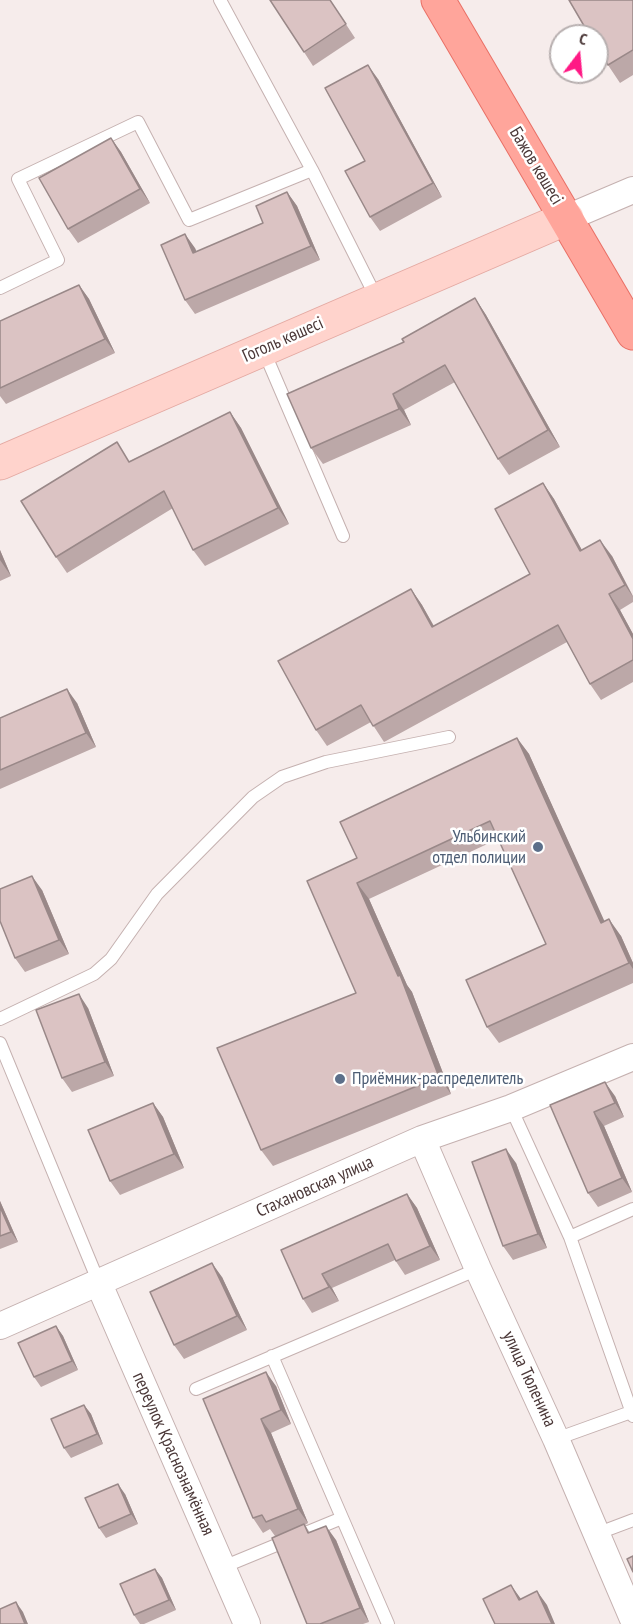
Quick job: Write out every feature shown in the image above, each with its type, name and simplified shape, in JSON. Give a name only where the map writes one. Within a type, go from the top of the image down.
[{"type":"main road","name":"Бажов көшесі","points":[[438,0],[633,333]]},
{"type":"main road","name":"Гоголь көшесі","points":[[0,463],[377,298],[567,218]]},
{"type":"street","points":[[567,218],[633,190]]},
{"type":"street","name":"Стахановская улица","points":[[0,1326],[422,1139],[511,1108],[633,1057]]},
{"type":"street","name":"улица Тюленина","points":[[422,1139],[478,1269],[556,1439],[633,1619]]},
{"type":"street","name":"переулок Краснознамённая","points":[[99,1284],[247,1624]]},
{"type":"lane","points":[[220,0],[312,170],[377,298]]},
{"type":"lane","points":[[0,288],[58,260],[18,179],[138,122],[189,220],[312,170]]},
{"type":"lane","points":[[263,349],[343,536]]},
{"type":"lane","points":[[0,1019],[94,974],[111,959],[157,894],[253,796],[282,777],[326,762],[449,737]]},
{"type":"lane","points":[[0,1043],[99,1284]]},
{"type":"lane","points":[[511,1108],[570,1237],[632,1414],[556,1439]]},
{"type":"lane","points":[[570,1237],[633,1209]]},
{"type":"lane","points":[[196,1389],[478,1269]]},
{"type":"lane","points":[[272,1356],[388,1624]]},
{"type":"lane","points":[[223,1568],[342,1518]]},
{"type":"lane","points":[[596,1534],[633,1520]]},
{"type":"building","points":[[270,0],[330,0],[346,24],[304,52]]},
{"type":"building","points":[[569,0],[633,0],[633,50],[609,64],[609,24],[583,24]]},
{"type":"building","points":[[368,65],[433,183],[370,217],[345,171],[365,161],[325,88]]},
{"type":"building","points":[[111,138],[140,189],[68,229],[39,178]]},
{"type":"building","points":[[287,192],[311,246],[185,300],[161,245],[185,234],[193,253],[263,223],[256,206]]},
{"type":"building","points":[[79,285],[105,339],[0,388],[0,321]]},
{"type":"building","points":[[475,298],[548,430],[498,459],[445,365],[393,394],[399,409],[311,448],[287,394],[404,342],[402,339]]},
{"type":"building","points":[[230,412],[278,508],[193,550],[164,491],[56,557],[21,501],[117,442],[129,462]]},
{"type":"building","points":[[543,483],[580,551],[600,540],[625,585],[609,594],[633,639],[633,660],[590,684],[558,625],[373,726],[361,705],[316,730],[278,661],[411,589],[432,627],[530,574],[495,509]]},
{"type":"building","points":[[67,689],[86,733],[0,770],[0,718]]},
{"type":"building","points":[[517,738],[601,923],[609,919],[629,963],[487,1027],[466,980],[546,944],[490,821],[357,883],[398,976],[400,975],[439,1077],[261,1150],[217,1048],[356,993],[307,881],[357,858],[340,822]]},
{"type":"building","points":[[32,876],[59,940],[15,958],[0,921],[0,889]]},
{"type":"building","points":[[79,994],[105,1062],[62,1078],[36,1010]]},
{"type":"building","points":[[605,1082],[615,1103],[594,1112],[622,1178],[588,1193],[550,1105]]},
{"type":"building","points":[[153,1103],[174,1154],[110,1181],[88,1130]]},
{"type":"building","points":[[506,1149],[538,1234],[503,1246],[472,1162]]},
{"type":"building","points":[[407,1194],[430,1246],[396,1261],[388,1244],[322,1274],[329,1287],[303,1299],[281,1250]]},
{"type":"building","points":[[0,1207],[11,1232],[0,1236]]},
{"type":"building","points":[[212,1263],[237,1316],[174,1345],[150,1292]]},
{"type":"building","points":[[56,1326],[72,1361],[34,1377],[18,1343]]},
{"type":"building","points":[[266,1372],[281,1410],[261,1419],[298,1509],[266,1522],[262,1515],[253,1518],[203,1399]]},
{"type":"building","points":[[84,1405],[97,1434],[64,1448],[51,1419]]},
{"type":"building","points":[[118,1484],[131,1514],[99,1528],[85,1498]]},
{"type":"building","points":[[304,1524],[308,1533],[326,1526],[360,1608],[320,1624],[307,1624],[272,1538]]},
{"type":"building","points":[[633,1556],[633,1572],[627,1559]]},
{"type":"building","points":[[155,1569],[169,1600],[134,1615],[120,1584]]},
{"type":"building","points":[[511,1585],[519,1600],[537,1591],[552,1624],[495,1624],[483,1599]]},
{"type":"building","points":[[16,1602],[25,1624],[0,1624],[0,1609]]},
{"type":"place","name":"Ульбинский отдел полиции","points":[[538,847]]},
{"type":"place","name":"Приёмник-распределитель","points":[[340,1079]]}]
